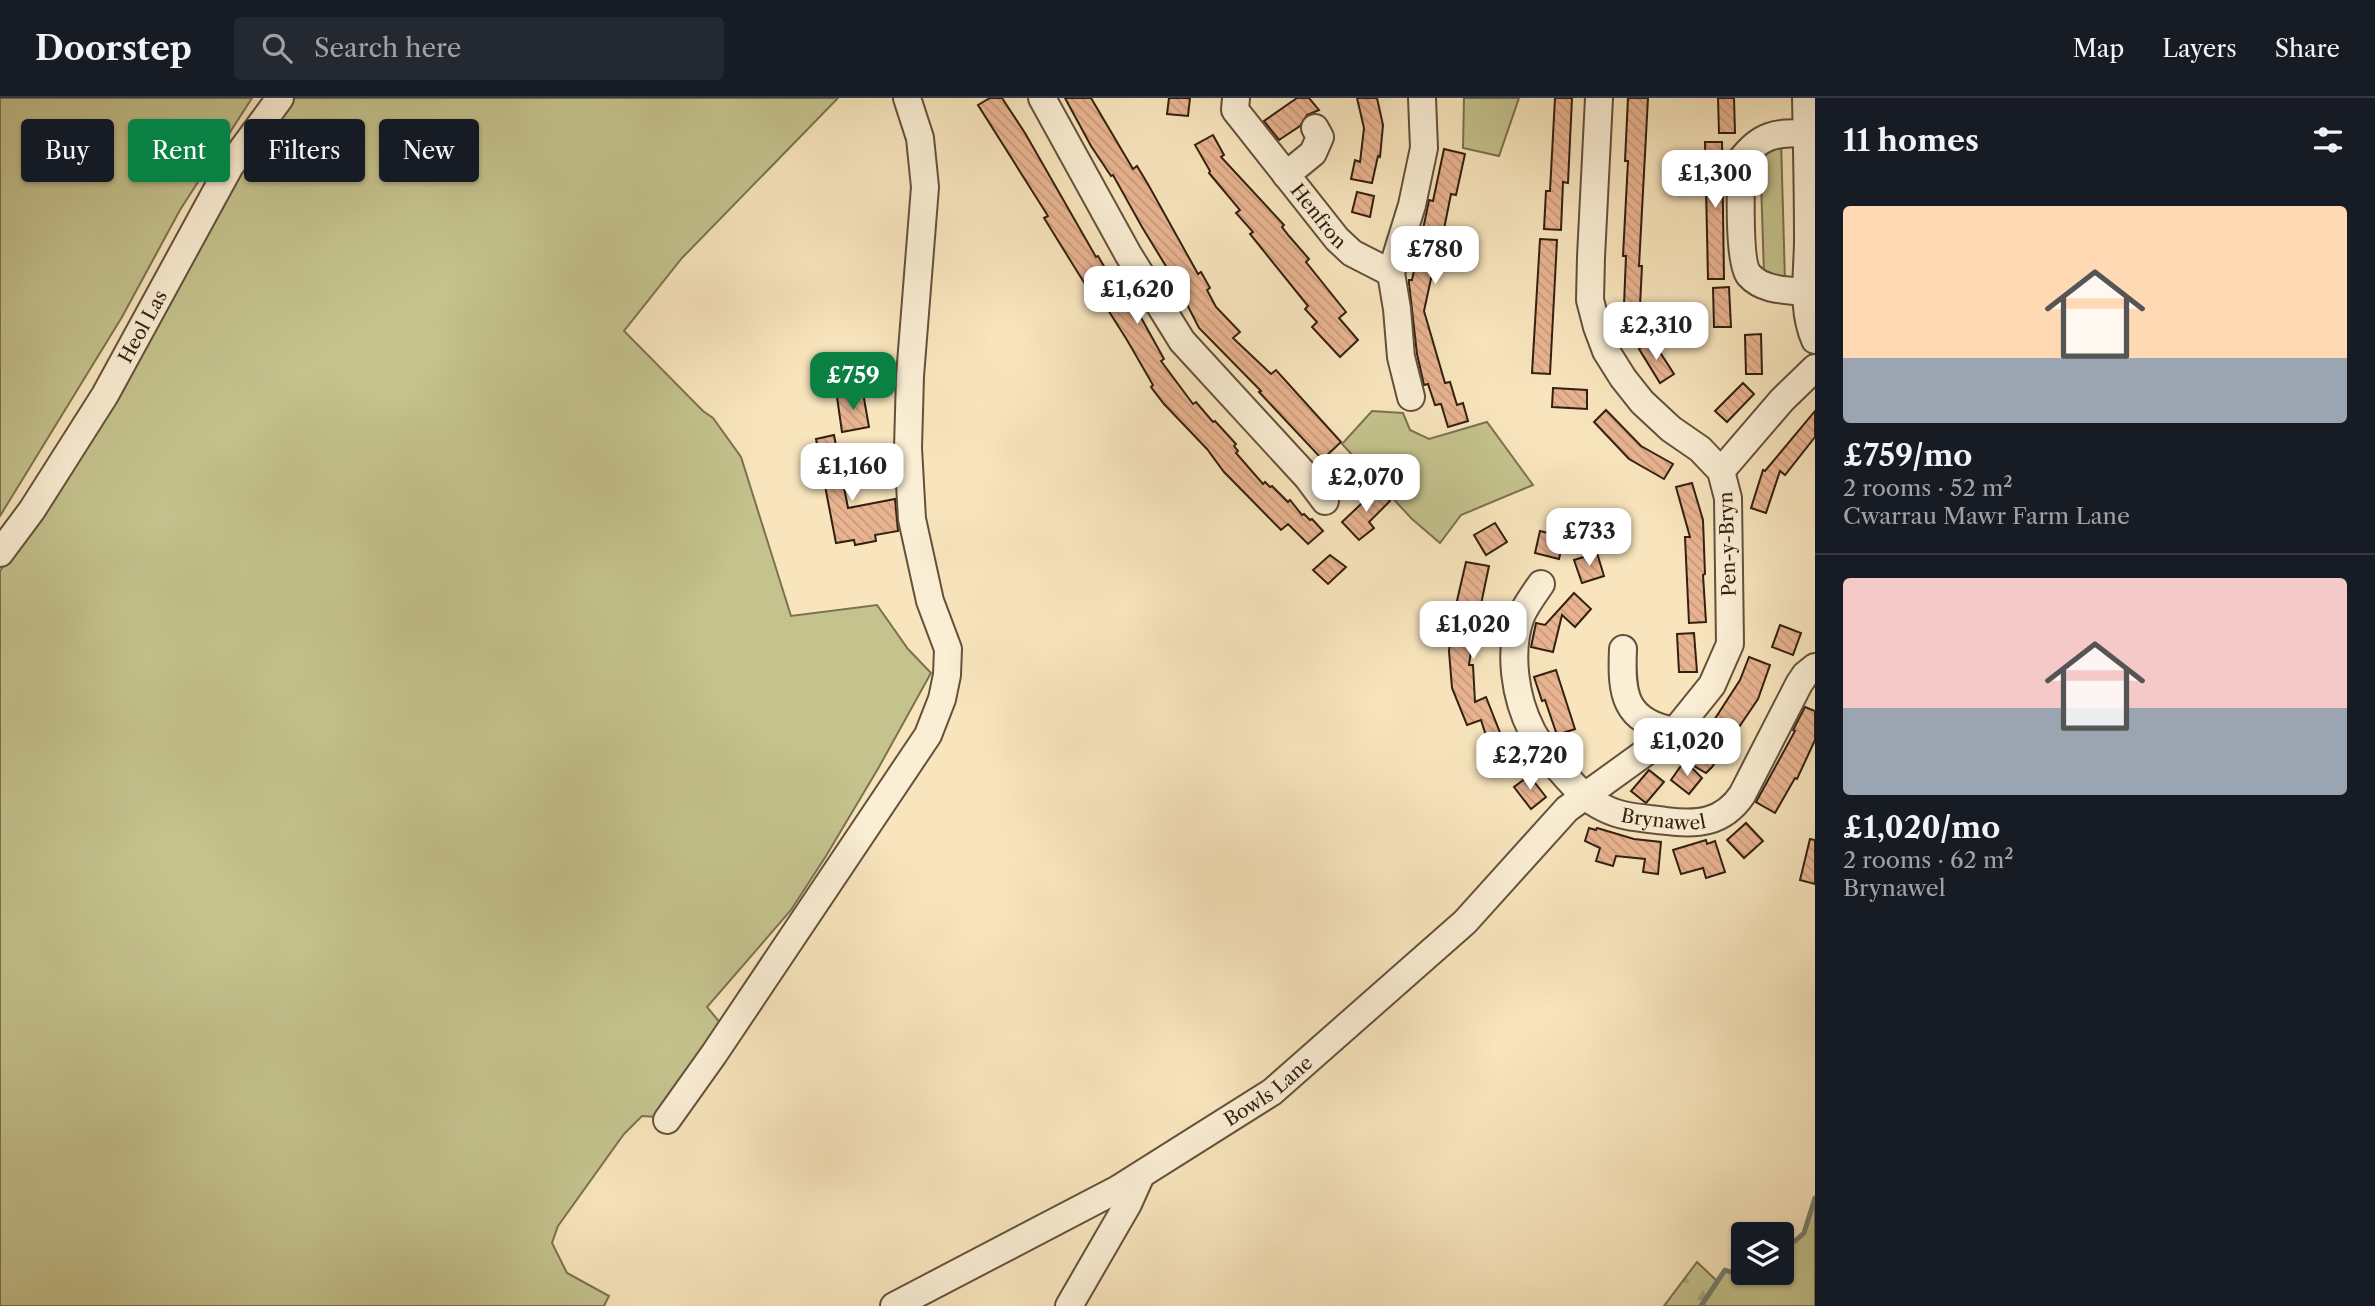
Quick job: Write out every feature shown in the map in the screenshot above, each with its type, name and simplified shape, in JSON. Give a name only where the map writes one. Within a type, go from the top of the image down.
[{"type":"street","name":"Heol Las","points":[[0,553],[32,510],[105,395],[230,166],[279,98]]},
{"type":"street","points":[[667,1120],[928,735],[942,699],[947,675],[948,649],[930,601],[912,519],[908,448],[910,376],[925,187],[920,138],[907,98]]},
{"type":"street","points":[[1042,98],[1128,254],[1182,341],[1307,477],[1325,501]]},
{"type":"street","name":"Henfron","points":[[1236,98],[1235,110],[1337,239],[1352,253],[1391,273]]},
{"type":"street","points":[[1411,397],[1401,357],[1391,273],[1412,205],[1424,148],[1422,98]]},
{"type":"street","name":"Pen-y-Bryn","points":[[1584,796],[1675,731],[1712,685],[1730,644],[1728,498],[1721,471],[1700,449],[1671,429],[1642,402],[1623,378],[1606,351],[1590,300],[1600,98]]},
{"type":"street","points":[[1806,98],[1806,292],[1808,324],[1815,340]]},
{"type":"street","name":"Henfron","points":[[1286,175],[1313,153],[1320,137],[1315,128]]},
{"type":"street","points":[[1806,292],[1775,289],[1760,284],[1748,273],[1743,256],[1741,160],[1760,140],[1785,133],[1807,132]]},
{"type":"street","points":[[1721,471],[1782,400],[1815,368]]},
{"type":"street","name":"Brynawel","points":[[1541,584],[1521,616],[1517,634],[1515,653],[1520,697],[1532,732],[1542,748],[1584,796],[1606,809],[1636,817],[1698,823],[1729,811],[1742,795],[1799,684],[1815,667]]},
{"type":"street","points":[[1622,649],[1622,679],[1628,702],[1652,726],[1675,731]]},
{"type":"street","name":"Bowls Lane","points":[[894,1306],[1107,1195],[1272,1093],[1465,922],[1567,809],[1584,796]]},
{"type":"street","points":[[1069,1306],[1128,1204],[1141,1175]]},
{"type":"green space","points":[[0,98],[252,98],[230,132],[230,119],[128,119],[128,182],[198,182],[122,317],[0,516]]},
{"type":"green space","points":[[294,98],[838,98],[682,258],[624,331],[713,418],[741,457],[791,616],[877,605],[908,649],[931,673],[879,767],[791,910],[707,1007],[722,1025],[657,1117],[642,1116],[624,1134],[558,1226],[552,1243],[567,1273],[609,1296],[604,1306],[0,1306],[0,571],[103,421],[244,166],[244,182],[365,182],[365,119],[277,119]]},
{"type":"green space","points":[[1464,98],[1519,98],[1499,156],[1463,148]]},
{"type":"green space","points":[[1781,140],[1785,281],[1764,274],[1760,151]]},
{"type":"green space","points":[[1372,411],[1403,413],[1410,430],[1429,439],[1487,422],[1533,485],[1461,515],[1440,543],[1412,519],[1342,444]]},
{"type":"green space","points":[[1815,1198],[1815,1306],[1701,1306],[1725,1270],[1731,1272],[1731,1285],[1794,1285],[1794,1241],[1804,1233]]},
{"type":"green space","points":[[1697,1262],[1717,1281],[1701,1306],[1664,1306]]},
{"type":"building","points":[[990,98],[1002,98],[1096,257],[1098,256],[1134,317],[1139,314],[1164,359],[1161,361],[1193,404],[1196,402],[1236,444],[1236,453],[1263,484],[1265,482],[1272,486],[1288,502],[1290,500],[1302,515],[1312,519],[1323,531],[1308,544],[1288,524],[1281,530],[1224,472],[1151,387],[1153,385],[1127,340],[1103,302],[1098,305],[1044,218],[1048,216],[978,105]]},
{"type":"building","points":[[1065,98],[1091,98],[1133,169],[1137,166],[1198,274],[1201,272],[1216,307],[1240,332],[1233,338],[1271,374],[1276,370],[1341,442],[1324,458],[1319,456],[1259,392],[1261,391],[1199,328],[1175,281],[1113,175],[1111,176],[1091,146]]},
{"type":"building","points":[[1169,98],[1190,98],[1188,116],[1167,114]]},
{"type":"building","points":[[1297,98],[1309,98],[1319,110],[1307,115],[1300,126],[1279,140],[1264,121]]},
{"type":"building","points":[[1357,98],[1377,98],[1383,125],[1380,157],[1378,156],[1372,183],[1351,179],[1355,160],[1360,162],[1364,128]]},
{"type":"building","points":[[1555,98],[1572,98],[1568,183],[1563,182],[1561,230],[1544,229],[1546,191],[1550,191]]},
{"type":"building","points":[[1628,98],[1648,98],[1639,266],[1642,266],[1640,306],[1624,305]]},
{"type":"building","points":[[1718,98],[1734,98],[1735,133],[1719,133]]},
{"type":"building","points":[[1213,135],[1224,155],[1221,157],[1284,225],[1282,227],[1309,259],[1306,262],[1346,312],[1339,318],[1358,340],[1340,357],[1312,327],[1317,322],[1305,309],[1308,306],[1250,234],[1253,232],[1236,213],[1240,210],[1209,173],[1195,145]]},
{"type":"building","points":[[1705,142],[1722,142],[1724,279],[1708,279]]},
{"type":"building","points":[[1444,149],[1465,154],[1456,195],[1451,194],[1435,274],[1432,274],[1424,311],[1445,383],[1450,382],[1457,405],[1463,403],[1468,421],[1448,427],[1441,404],[1435,405],[1428,384],[1424,385],[1417,354],[1409,283],[1409,280],[1412,280],[1429,200],[1433,201]]},
{"type":"building","points":[[1357,192],[1374,196],[1370,217],[1352,212]]},
{"type":"building","points":[[1540,239],[1557,240],[1550,374],[1532,373]]},
{"type":"building","points":[[1729,287],[1731,327],[1714,327],[1713,288]]},
{"type":"building","points":[[1761,334],[1762,374],[1746,374],[1745,335]]},
{"type":"building","points":[[1652,340],[1674,374],[1660,383],[1639,349]]},
{"type":"building","points":[[1743,383],[1754,394],[1727,422],[1715,411]]},
{"type":"building","points":[[1553,388],[1587,390],[1587,409],[1552,407]]},
{"type":"building","points":[[863,393],[869,427],[842,432],[837,397]]},
{"type":"building","points":[[1606,410],[1641,446],[1673,464],[1664,479],[1629,459],[1594,422]]},
{"type":"building","points":[[1815,411],[1815,437],[1785,475],[1780,471],[1766,513],[1751,508],[1763,470],[1765,471]]},
{"type":"building","points":[[834,435],[848,508],[895,499],[898,531],[875,535],[876,541],[855,545],[854,540],[836,543],[816,439]]},
{"type":"building","points":[[1692,483],[1703,520],[1706,622],[1689,623],[1685,537],[1690,537],[1676,487]]},
{"type":"building","points":[[1378,488],[1390,501],[1369,522],[1374,528],[1359,540],[1342,522]]},
{"type":"building","points":[[1495,523],[1507,542],[1486,555],[1474,535]]},
{"type":"building","points":[[1540,531],[1564,537],[1559,559],[1535,553]]},
{"type":"building","points":[[1597,553],[1604,576],[1582,583],[1574,560]]},
{"type":"building","points":[[1330,555],[1346,567],[1328,584],[1313,570]]},
{"type":"building","points":[[1466,562],[1489,566],[1480,609],[1477,608],[1469,665],[1473,665],[1475,702],[1486,697],[1501,735],[1505,734],[1514,760],[1496,767],[1481,720],[1467,725],[1452,688],[1449,651],[1453,618]]},
{"type":"building","points":[[1574,593],[1591,609],[1575,627],[1562,615],[1553,652],[1531,647],[1536,623],[1545,625]]},
{"type":"building","points":[[1780,625],[1801,633],[1793,655],[1772,647]]},
{"type":"building","points":[[1694,633],[1697,672],[1679,672],[1677,634]]},
{"type":"building","points":[[1749,657],[1770,665],[1758,699],[1706,773],[1687,762],[1740,680]]},
{"type":"building","points":[[1556,670],[1575,729],[1557,735],[1534,677]]},
{"type":"building","points":[[1805,707],[1815,711],[1815,740],[1797,779],[1795,778],[1775,813],[1756,802],[1795,731],[1793,730]]},
{"type":"building","points":[[1683,763],[1687,763],[1702,778],[1689,794],[1671,780]]},
{"type":"building","points":[[1649,770],[1664,782],[1646,803],[1631,791]]},
{"type":"building","points":[[1526,778],[1531,778],[1546,797],[1531,809],[1514,787]]},
{"type":"building","points":[[1746,823],[1763,841],[1744,858],[1727,840]]},
{"type":"building","points":[[1589,828],[1634,839],[1661,842],[1658,874],[1643,872],[1645,859],[1616,856],[1613,866],[1596,861],[1600,848],[1585,841]]},
{"type":"building","points":[[1810,839],[1815,840],[1815,884],[1800,880]]},
{"type":"building","points":[[1706,840],[1707,844],[1715,841],[1725,872],[1706,878],[1703,868],[1681,874],[1673,850]]},
{"type":"waterway","points":[[1794,1241],[1804,1233],[1815,1198]]},
{"type":"waterway","points":[[1701,1306],[1725,1270],[1731,1272]]}]
